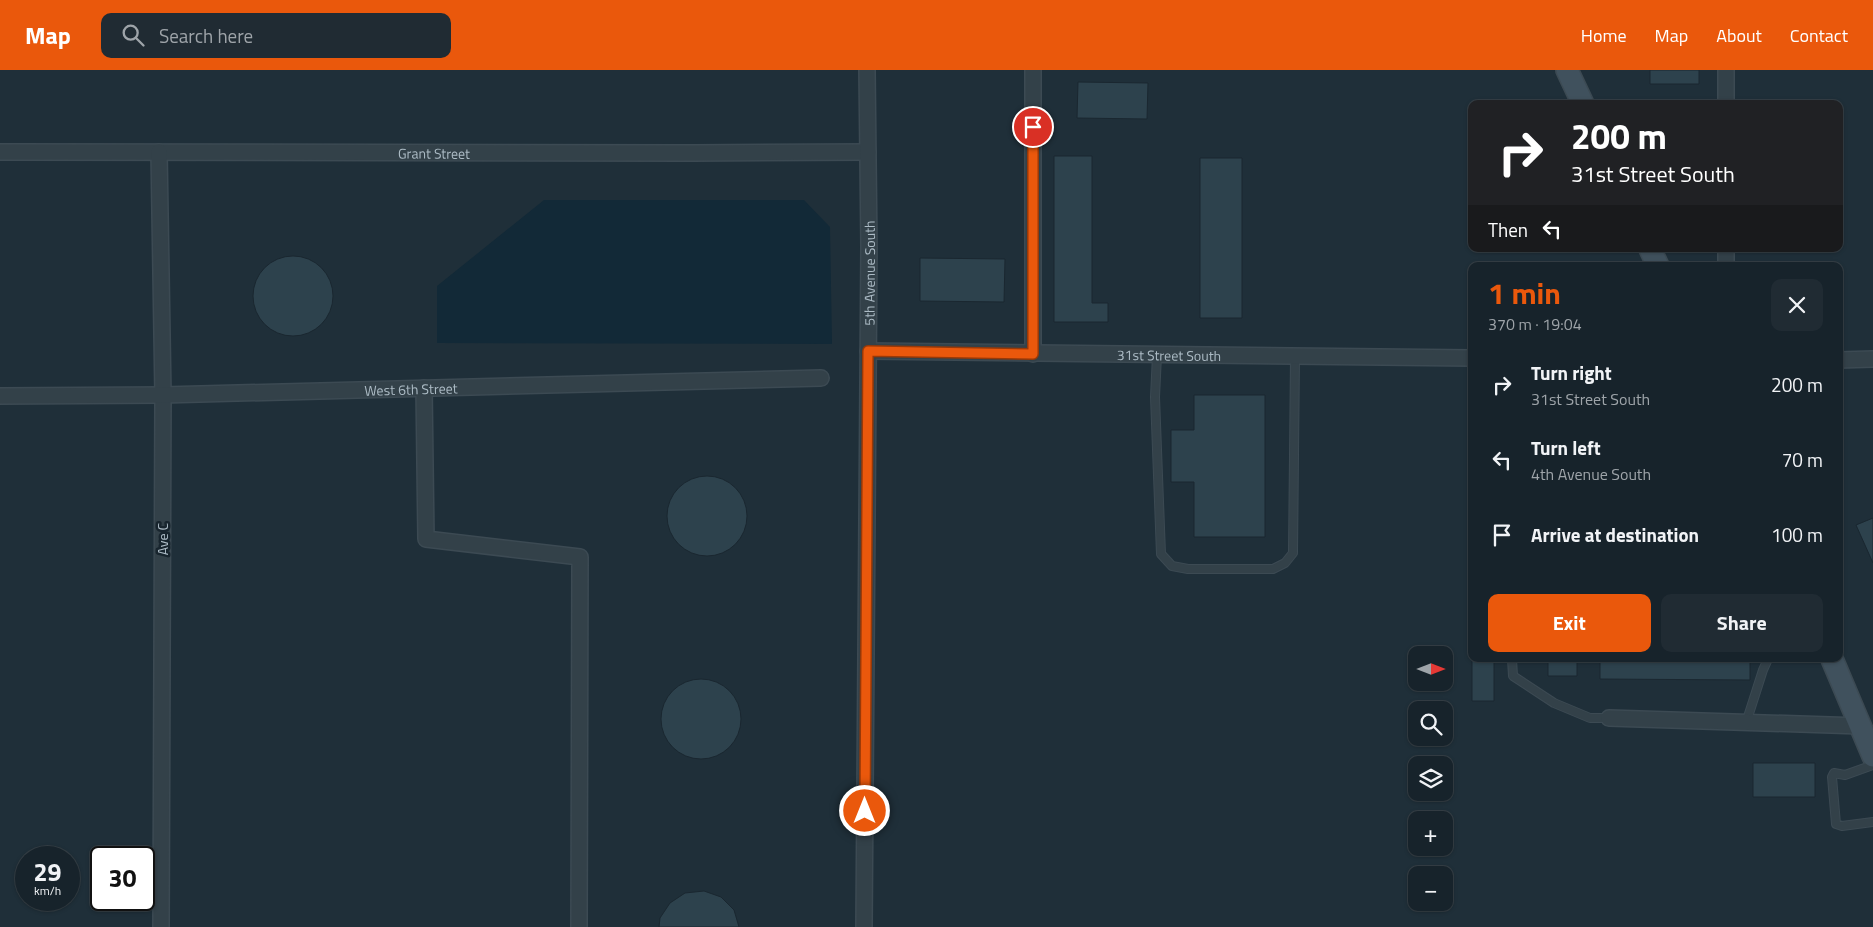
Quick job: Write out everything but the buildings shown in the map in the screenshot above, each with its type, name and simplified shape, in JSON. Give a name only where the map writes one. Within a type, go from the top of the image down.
[{"type":"main road","points":[[1567,70],[1580,100]]},
{"type":"main road","points":[[1833,662],[1873,756]]},
{"type":"street","name":"5th Avenue South","points":[[864,927],[868,351],[867,70]]},
{"type":"street","points":[[1033,70],[1033,354]]},
{"type":"street","points":[[1726,70],[1726,100]]},
{"type":"street","name":"Grant Street","points":[[0,152],[693,154],[868,152]]},
{"type":"street","name":"Ave C","points":[[158,152],[163,395],[161,927]]},
{"type":"street","name":"31st Street South","points":[[868,351],[1468,358]]},
{"type":"street","points":[[1843,360],[1873,359]]},
{"type":"street","name":"West 6th Street","points":[[0,396],[163,395],[821,378]]},
{"type":"street","points":[[424,388],[426,539],[580,557],[579,927]]},
{"type":"street","points":[[1609,718],[1861,726]]},
{"type":"lane","points":[[1157,355],[1155,397],[1161,554],[1172,566],[1188,569],[1273,569],[1285,563],[1292,553],[1295,356]]},
{"type":"lane","points":[[1512,662],[1514,676],[1554,703],[1590,718],[1609,718]]},
{"type":"lane","points":[[1746,722],[1767,662]]},
{"type":"lane","points":[[1873,765],[1845,775],[1834,773],[1832,777],[1836,824],[1842,826],[1873,822]]},
{"type":"water","points":[[544,200],[804,200],[830,227],[832,344],[437,343],[437,286]]},
{"type":"route","points":[[865,811],[868,351],[1033,354],[1033,127]]}]
